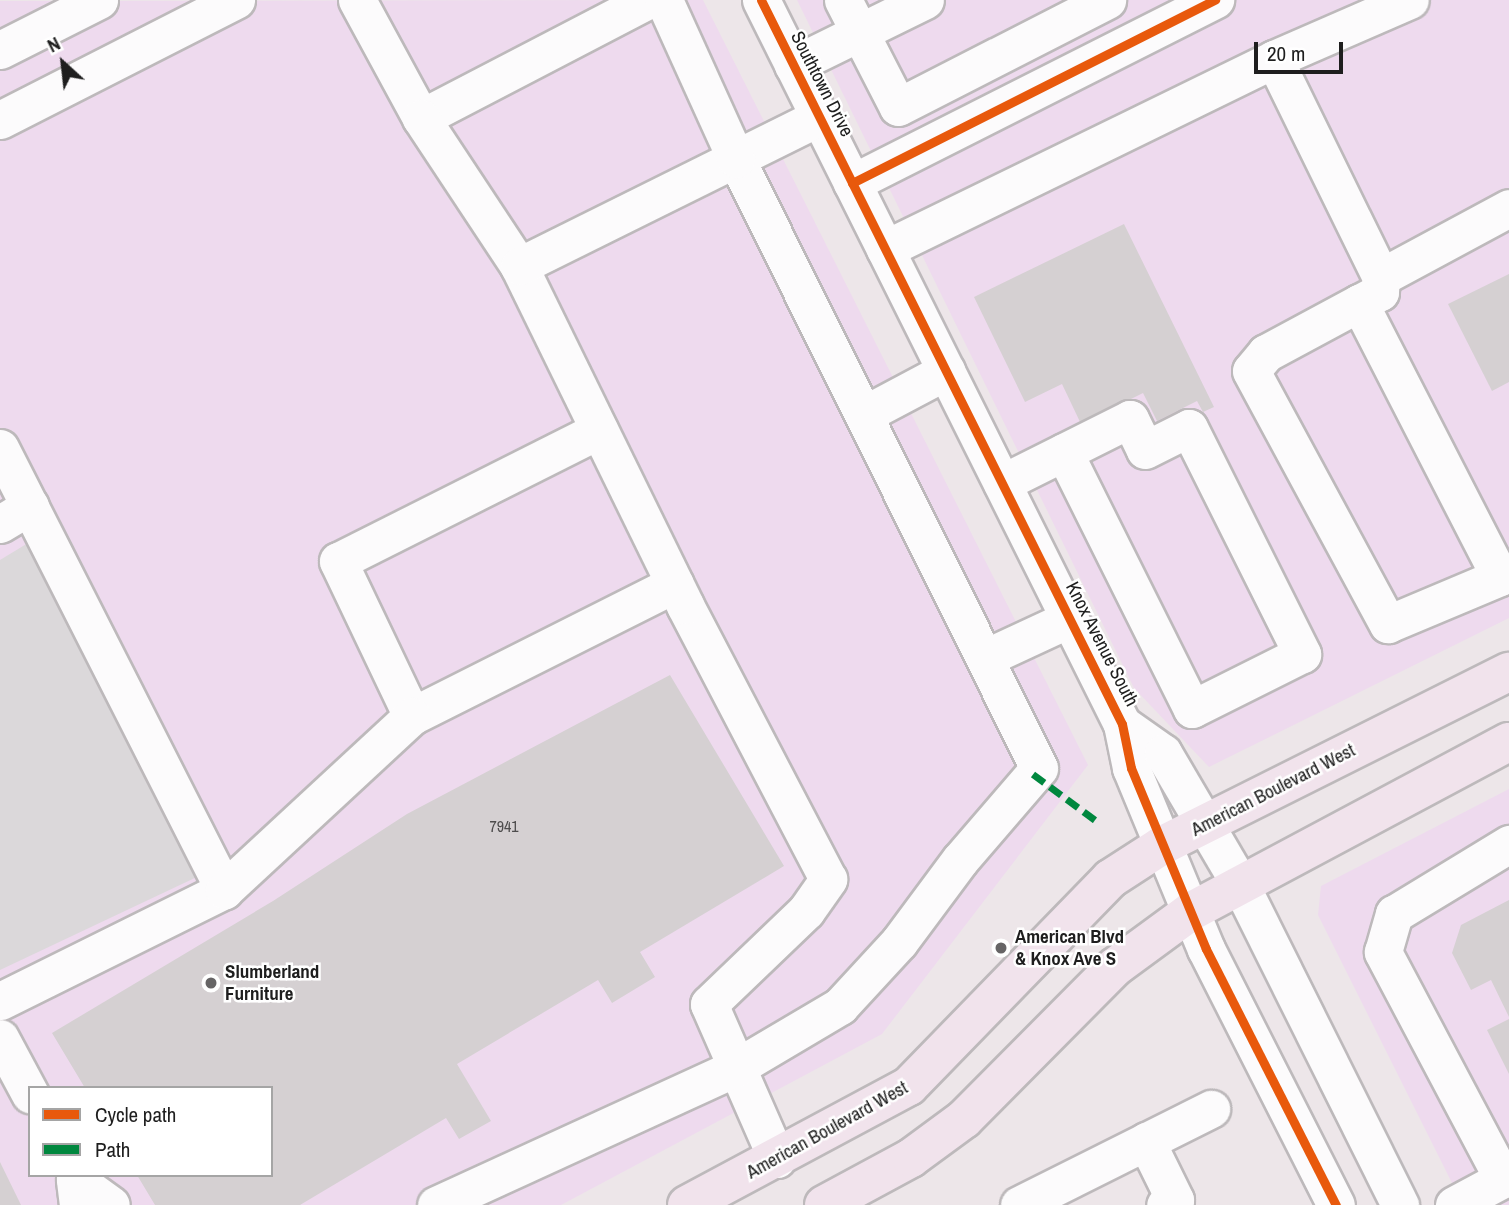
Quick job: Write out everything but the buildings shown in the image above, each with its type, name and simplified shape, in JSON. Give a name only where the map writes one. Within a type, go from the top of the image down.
[{"type":"main road","name":"American Boulevard West","points":[[687,1205],[909,1086],[1111,879],[1161,846],[1509,672]]},
{"type":"main road","points":[[824,1205],[911,1158],[964,1119],[1115,967],[1190,912],[1509,742]]},
{"type":"street","points":[[0,50],[99,0]]},
{"type":"street","points":[[0,120],[236,0]]},
{"type":"street","points":[[357,0],[421,118],[519,266],[674,584],[828,878],[806,911],[709,1004],[777,1159]]},
{"type":"street","points":[[421,118],[648,0]]},
{"type":"street","points":[[436,1205],[737,1067],[840,1006],[899,942],[960,860],[1039,768],[736,159],[664,0]]},
{"type":"street","name":"Southtown Drive","points":[[761,0],[852,183]]},
{"type":"street","points":[[843,0],[898,107],[1107,0]]},
{"type":"street","points":[[793,65],[925,0]]},
{"type":"street","points":[[852,183],[1214,0]]},
{"type":"street","points":[[885,249],[1274,59],[1410,0]]},
{"type":"street","points":[[1274,59],[1370,290],[1506,581],[1393,623],[1384,623],[1251,371],[1266,354],[1370,290],[1509,208]]},
{"type":"street","points":[[519,266],[819,117]]},
{"type":"street","name":"Knox Avenue South","points":[[852,183],[1122,724],[1131,768],[1190,912],[1336,1205]]},
{"type":"street","points":[[865,415],[946,371]]},
{"type":"street","points":[[1002,483],[1064,452],[1130,419],[1145,450],[1189,428],[1301,654],[1192,709],[1064,452]]},
{"type":"street","points":[[412,716],[338,561],[599,430]]},
{"type":"street","points":[[0,447],[15,515],[224,890]]},
{"type":"street","points":[[0,1002],[224,890],[412,716],[674,584]]},
{"type":"street","points":[[985,658],[1069,619]]},
{"type":"street","name":"Knox Avenue South","points":[[1122,724],[1163,753],[1240,884],[1400,1205]]},
{"type":"street","points":[[1454,1205],[1503,1178],[1503,1163],[1383,953],[1394,914],[1509,844]]},
{"type":"street","points":[[0,1038],[28,1090]]},
{"type":"street","points":[[1019,1205],[1211,1109]]},
{"type":"street","points":[[1146,1141],[1175,1200],[1165,1205]]},
{"type":"street","points":[[75,1186],[111,1205]]},
{"type":"shaded area","points":[[703,0],[1088,765],[882,1034],[561,1205],[0,1205],[0,1]]},
{"type":"shaded area","points":[[797,0],[1509,0],[1509,618],[1209,767],[1134,688]]},
{"type":"shaded area","points":[[28,543],[199,876],[0,970],[0,560]]},
{"type":"shaded area","points":[[1509,789],[1509,1205],[1463,1205],[1318,915],[1321,886]]},
{"type":"marked path","points":[[1033,774],[1098,822]]},
{"type":"cycle path","points":[[761,0],[1122,724],[1131,768],[1206,949],[1336,1205]]},
{"type":"cycle path","points":[[852,183],[1215,0]]},
{"type":"place","name":"American Blvd & Knox Ave S","points":[[1001,948]]},
{"type":"place","name":"Slumberland Furniture","points":[[211,983]]}]
